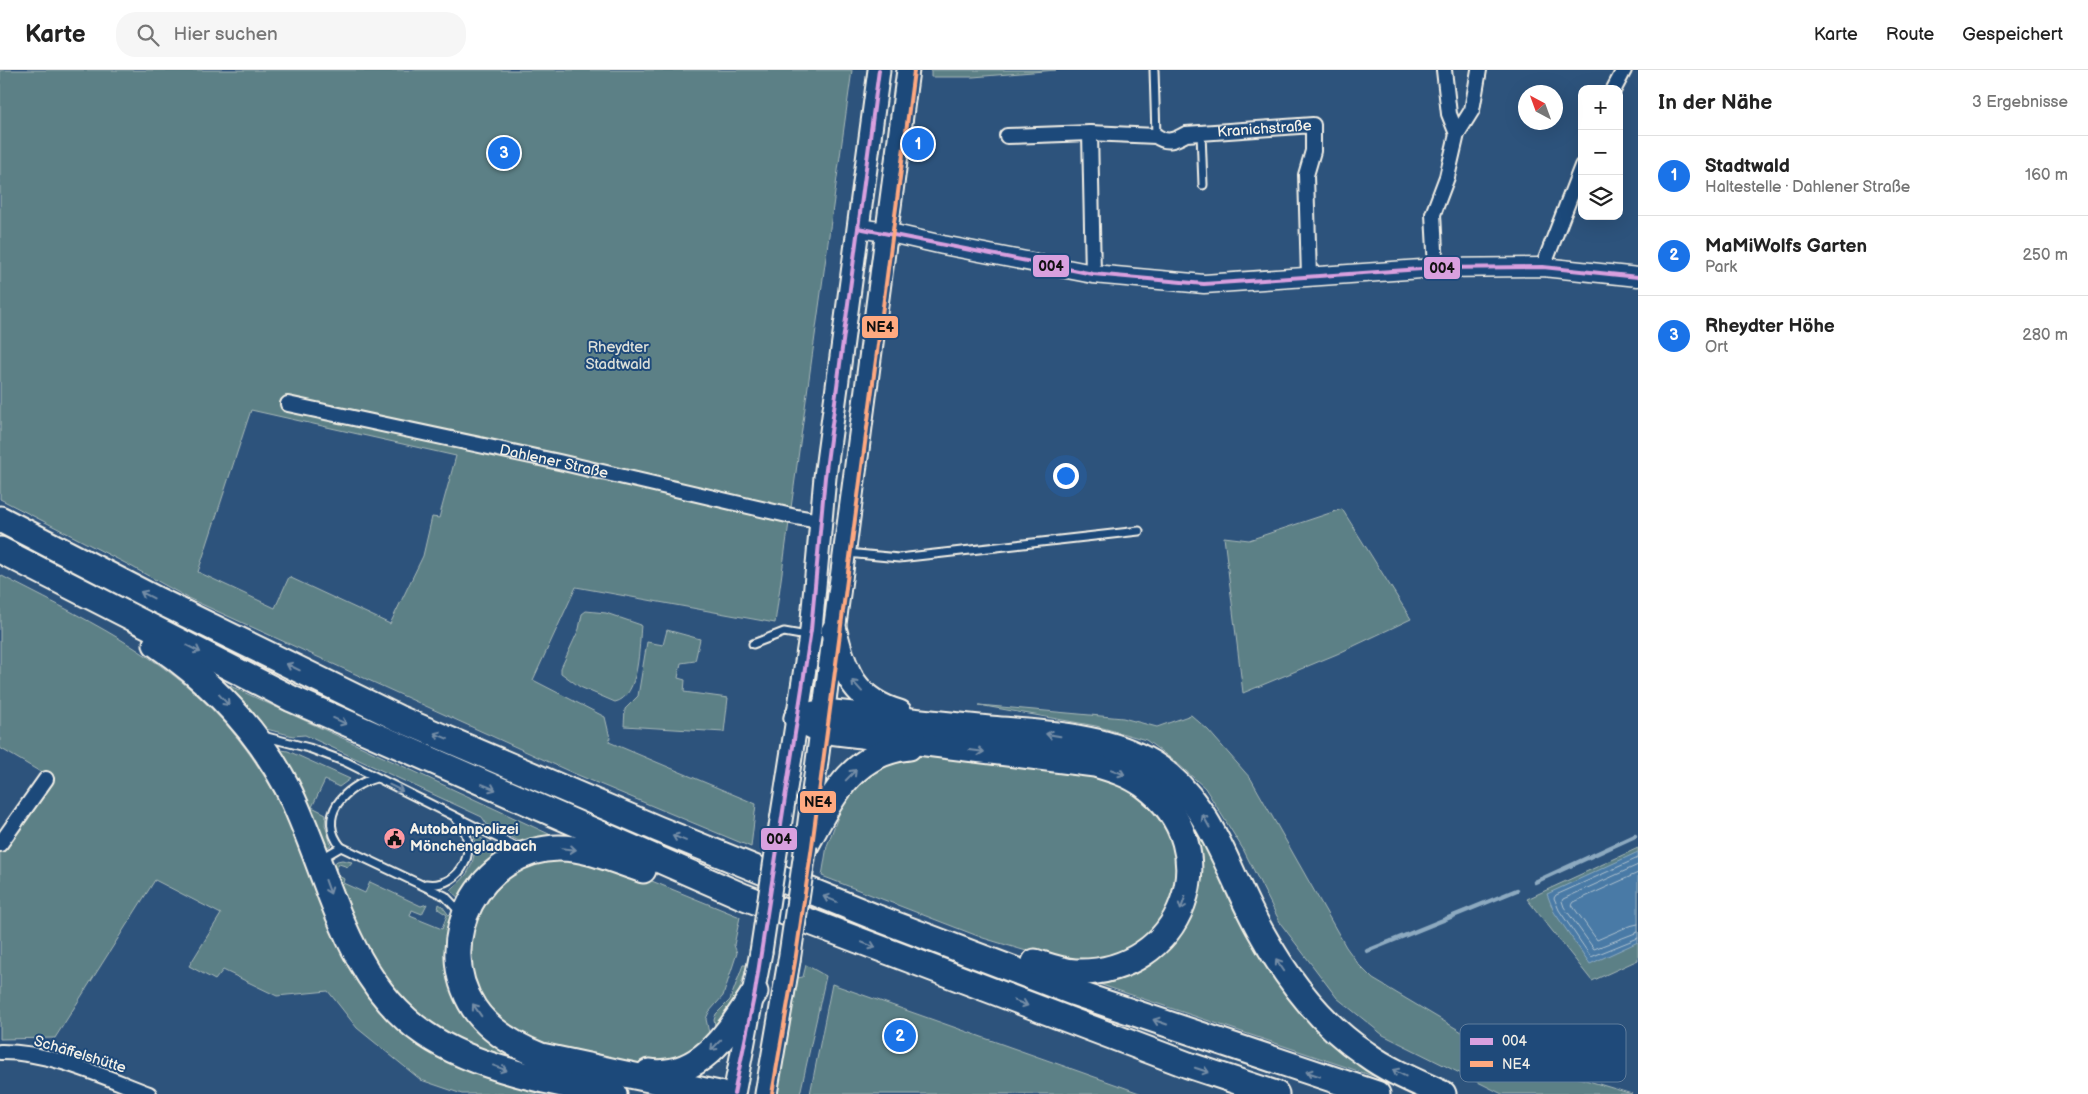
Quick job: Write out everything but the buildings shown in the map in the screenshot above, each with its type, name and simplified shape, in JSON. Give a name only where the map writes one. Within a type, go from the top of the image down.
[{"type":"highway","points":[[0,519],[155,599],[398,718],[658,829],[875,917],[1074,993],[1376,1094]]},
{"type":"highway","points":[[0,550],[292,699],[742,896],[1188,1065],[1276,1094]]},
{"type":"highway","points":[[42,572],[80,594],[180,661],[215,690],[253,735],[287,787],[349,937],[373,980],[389,1002],[424,1034],[451,1049],[506,1070],[612,1094]]},
{"type":"highway","points":[[834,631],[846,672],[860,691],[881,706],[930,734]]},
{"type":"highway","points":[[797,718],[930,734],[1095,764],[1117,770],[1143,784],[1155,794],[1174,816],[1185,841],[1189,869],[1185,899],[1174,923],[1153,947],[1134,960],[1120,966],[1089,972],[1058,970],[968,938],[875,917]]},
{"type":"highway","points":[[806,845],[835,793],[860,765],[876,755],[930,734],[1046,734],[1101,744],[1142,758],[1168,774],[1183,788],[1202,812],[1259,930],[1289,978],[1320,1014],[1364,1054],[1443,1094]]},
{"type":"highway","points":[[719,1094],[541,1056],[512,1043],[497,1032],[474,1008],[467,993],[459,963],[458,946],[464,916],[475,895],[489,878],[508,862],[529,853],[560,848],[592,852],[676,882],[742,896]]},
{"type":"highway","points":[[567,1062],[653,1073],[685,1068],[701,1059],[717,1045],[730,1030],[755,992]]},
{"type":"main road","points":[[734,1094],[762,952],[810,637],[825,477],[879,70]]},
{"type":"main road","points":[[766,1094],[789,961],[806,845],[908,70]]},
{"type":"street","points":[[1444,70],[1448,114],[1457,134]]},
{"type":"street","points":[[1436,268],[1433,214],[1447,177],[1457,134],[1472,110],[1479,70]]},
{"type":"street","points":[[1616,85],[1624,70]]},
{"type":"street","name":"Kranichstraße","points":[[1007,136],[1090,133],[1156,136],[1170,141],[1186,134],[1313,125],[1313,151],[1306,175],[1309,277]]},
{"type":"street","points":[[1090,133],[1093,274]]},
{"type":"street","points":[[1542,267],[1578,175]]},
{"type":"street","points":[[858,228],[1093,274],[1204,284],[1436,268],[1542,267],[1638,277]]},
{"type":"street","name":"Dahlener Straße","points":[[288,404],[820,521]]},
{"type":"street","points":[[0,844],[46,779]]},
{"type":"street","name":"Schäffelshütte","points":[[0,1052],[14,1052],[46,1058],[77,1067],[149,1094]]},
{"type":"lane","points":[[1154,70],[1156,136]]},
{"type":"lane","points":[[1201,133],[1203,185]]},
{"type":"lane","points":[[844,553],[900,558],[1136,529]]},
{"type":"lane","points":[[753,644],[784,632],[810,637]]},
{"type":"lane","points":[[253,735],[309,748],[346,762],[529,853]]},
{"type":"lane","points":[[376,778],[351,789],[344,794],[336,806],[333,814],[337,842],[342,847],[445,896],[464,916]]},
{"type":"lane","points":[[420,884],[432,885],[444,882],[452,878],[464,865],[469,840],[465,829],[452,815]]},
{"type":"lane","points":[[318,861],[342,847]]},
{"type":"green space","name":"Rheydter Stadtwald","points":[[0,70],[852,70],[775,623],[576,587],[533,680],[605,717],[610,738],[609,742],[756,804],[751,847],[573,773],[188,598],[127,564],[0,499]],"holes":[[[251,410],[456,456],[439,518],[432,517],[423,556],[390,624],[289,577],[275,608],[198,572]]]},
{"type":"green space","points":[[931,70],[1056,70],[973,77],[931,77]]},
{"type":"green space","points":[[1342,509],[1411,619],[1337,654],[1243,693],[1224,537],[1249,540]]},
{"type":"green space","points":[[0,575],[119,638],[147,656],[199,697],[223,721],[252,758],[277,798],[291,827],[326,916],[353,972],[372,999],[403,1032],[424,1048],[452,1062],[501,1078],[568,1094],[462,1094],[421,1080],[357,1028],[328,991],[277,996],[223,970],[215,980],[189,966],[221,914],[155,880],[55,1038],[0,1039],[0,847],[49,777],[0,748]]},
{"type":"green space","points":[[586,611],[606,613],[641,625],[634,681],[623,698],[615,702],[580,687],[561,673],[561,668],[579,629],[582,614]]},
{"type":"green space","points":[[667,630],[700,639],[695,661],[681,663],[678,678],[685,680],[684,692],[728,698],[724,732],[624,726],[625,709],[638,696],[647,642],[663,645]]},
{"type":"green space","points":[[196,670],[564,841],[536,845],[519,841],[488,826],[482,817],[305,735],[293,736],[255,726]]},
{"type":"green space","points":[[979,705],[1123,718],[1157,727],[1191,715],[1208,730],[1251,779],[1346,947],[1359,965],[1373,979],[1460,1031],[1460,1073],[1383,1035],[1337,998],[1281,924],[1243,849],[1205,788],[1177,763],[1146,740],[1096,726]]},
{"type":"green space","points":[[269,748],[288,751],[350,779],[339,787],[325,780],[312,807],[326,814],[325,825],[331,845],[322,851]]},
{"type":"green space","points":[[937,756],[1065,771],[1098,778],[1133,790],[1156,812],[1175,846],[1178,879],[1163,921],[1128,952],[1098,961],[1053,959],[983,938],[822,876],[827,846],[839,814],[851,791],[863,774],[898,757]]},
{"type":"green space","points":[[1174,787],[1245,916],[1391,1082],[1093,982],[1186,913],[1169,800]]},
{"type":"green space","points":[[474,835],[512,853],[463,902],[450,890],[463,879],[471,867],[475,844]]},
{"type":"green space","points":[[1638,848],[1638,960],[1592,981],[1527,899]]},
{"type":"green space","points":[[559,859],[610,864],[740,917],[734,945],[737,953],[723,996],[709,1012],[706,1019],[709,1033],[705,1040],[709,1048],[659,1066],[633,1065],[555,1047],[529,1038],[506,1024],[482,1000],[474,982],[470,964],[470,944],[474,925],[482,907],[492,891],[512,873],[531,865]]},
{"type":"green space","points":[[337,861],[352,862],[348,867],[339,864],[334,873],[344,879],[343,883],[365,893],[370,882],[421,906],[427,904],[422,914],[412,910],[410,916],[442,929],[447,915],[438,909],[439,904],[442,906],[454,922],[457,986],[578,1079],[468,1052],[380,984],[331,866]]},
{"type":"green space","points":[[743,965],[747,965],[735,1005],[716,1031],[714,1020],[716,1014],[730,1000]]},
{"type":"green space","points":[[806,965],[826,976],[800,1094],[776,1094],[797,978],[803,977]]},
{"type":"green space","points":[[832,984],[1123,1087],[1142,1094],[810,1094]]},
{"type":"green space","points":[[1478,1082],[1592,1082],[1632,1094],[1502,1094]]},
{"type":"water","points":[[1638,852],[1638,942],[1590,964],[1554,912],[1547,894]]},
{"type":"waterway","points":[[1535,882],[1635,836]]},
{"type":"waterway","points":[[1367,951],[1517,890]]},
{"type":"transit line","name":"004","points":[[734,1094],[755,992],[811,630],[825,477],[879,70]]},
{"type":"transit line","name":"NE4","points":[[772,1094],[795,962],[812,846],[914,71]]},
{"type":"transit line","name":"004","points":[[858,228],[1093,274],[1204,284],[1436,268],[1543,267],[1638,277]]},
{"type":"place","name":"Stadtwald","points":[[918,144]]},
{"type":"place","name":"Rheydter Höhe","points":[[504,153]]},
{"type":"place","name":"Autobahnpolizei Mönchengladbach","points":[[394,838]]},
{"type":"place","name":"MaMiWolfs Garten","points":[[900,1036]]}]
